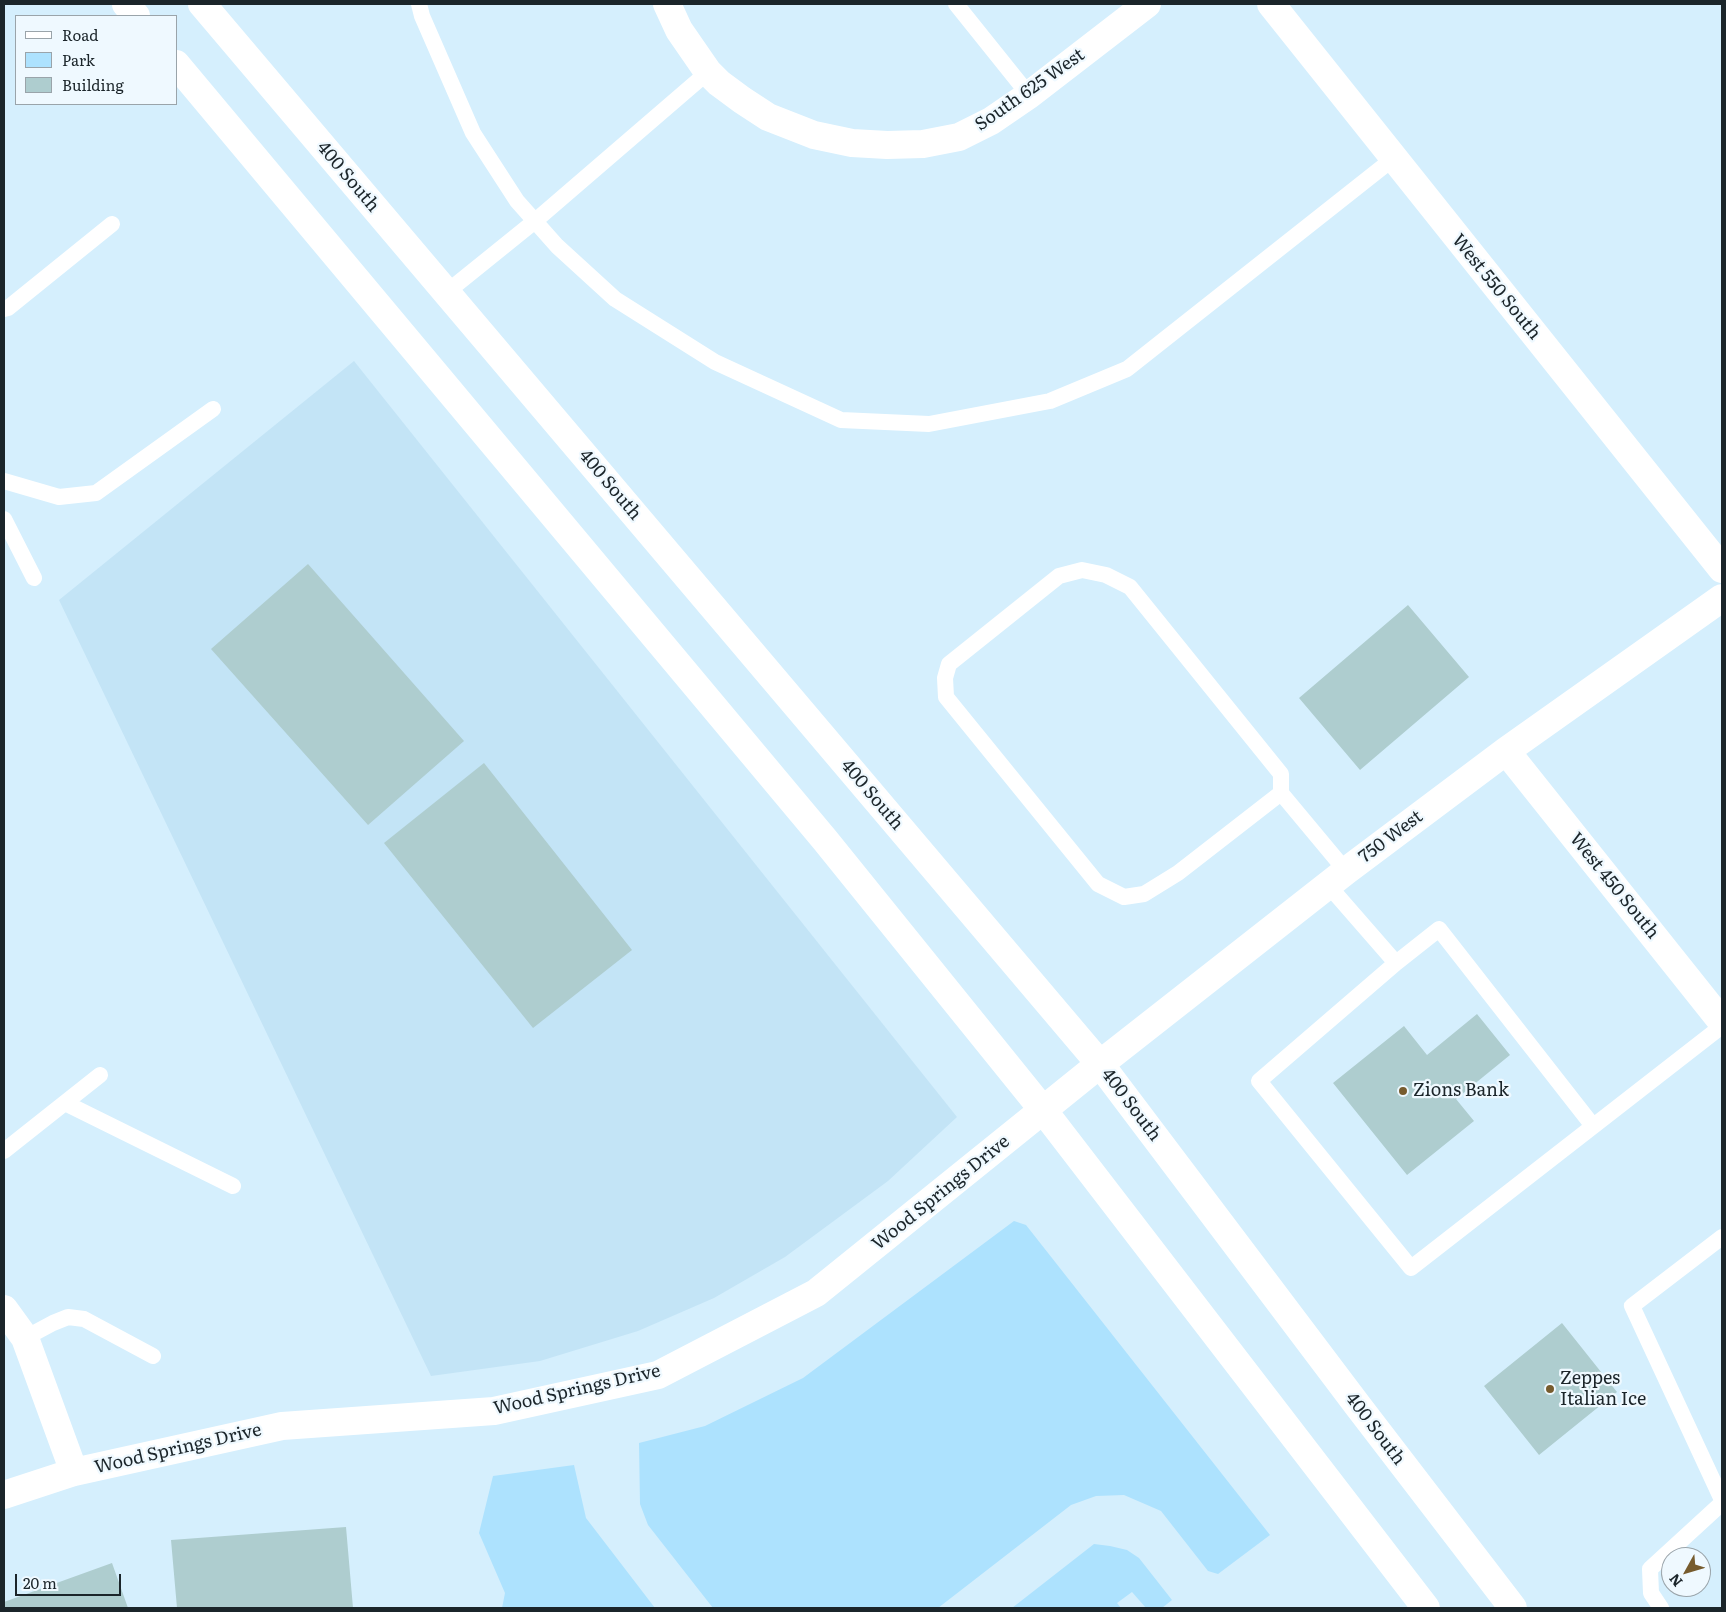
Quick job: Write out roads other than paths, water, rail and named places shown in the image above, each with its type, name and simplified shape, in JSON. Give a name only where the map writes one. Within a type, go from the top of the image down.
[{"type":"main road","points":[[126,4],[135,15]]},
{"type":"main road","name":"400 South","points":[[202,4],[1100,1064],[1513,1608]]},
{"type":"main road","name":"South 625 West","points":[[667,4],[679,30],[708,72],[742,100],[780,122],[830,139],[870,145],[923,144],[959,137],[991,122],[1147,4]]},
{"type":"main road","name":"West 550 South","points":[[1271,4],[1722,569]]},
{"type":"main road","points":[[178,66],[812,824],[1043,1110],[1426,1608]]},
{"type":"main road","name":"750 West","points":[[1070,1090],[1100,1064],[1337,878],[1506,751],[1722,598]]},
{"type":"main road","name":"West 450 South","points":[[1506,751],[1722,1022]]},
{"type":"main road","name":"Wood Springs Drive","points":[[4,1495],[74,1472],[282,1426],[494,1411],[658,1375],[816,1293],[1070,1090]]},
{"type":"main road","points":[[4,1309],[25,1338],[74,1472]]},
{"type":"lane","points":[[419,4],[422,16],[473,133],[517,201],[557,246],[615,299],[715,362],[840,420],[929,424],[1050,401],[1128,368],[1394,158]]},
{"type":"lane","points":[[956,4],[1029,95]]},
{"type":"lane","points":[[447,292],[535,221],[708,72]]},
{"type":"lane","points":[[4,309],[8,308],[112,224]]},
{"type":"lane","points":[[4,482],[59,497],[96,493],[214,409]]},
{"type":"lane","points":[[4,519],[34,578]]},
{"type":"lane","points":[[1281,793],[1178,873],[1144,894],[1124,897],[1098,884],[946,698],[945,678],[949,664],[1059,576],[1082,570],[1106,575],[1130,587],[1281,774],[1281,793],[1396,963]]},
{"type":"lane","points":[[1593,1126],[1439,930],[1396,963],[1259,1081],[1410,1268],[1722,1026]]},
{"type":"lane","points":[[4,1152],[100,1075]]},
{"type":"lane","points":[[65,1103],[233,1186]]},
{"type":"lane","points":[[1661,1608],[1651,1593],[1650,1569],[1722,1502],[1632,1306],[1722,1238]]},
{"type":"lane","points":[[25,1338],[68,1317],[84,1318],[153,1356]]},
{"type":"place","name":"Zions Bank","points":[[1403,1091]]},
{"type":"place","name":"Zeppes Italian Ice","points":[[1550,1389]]}]
